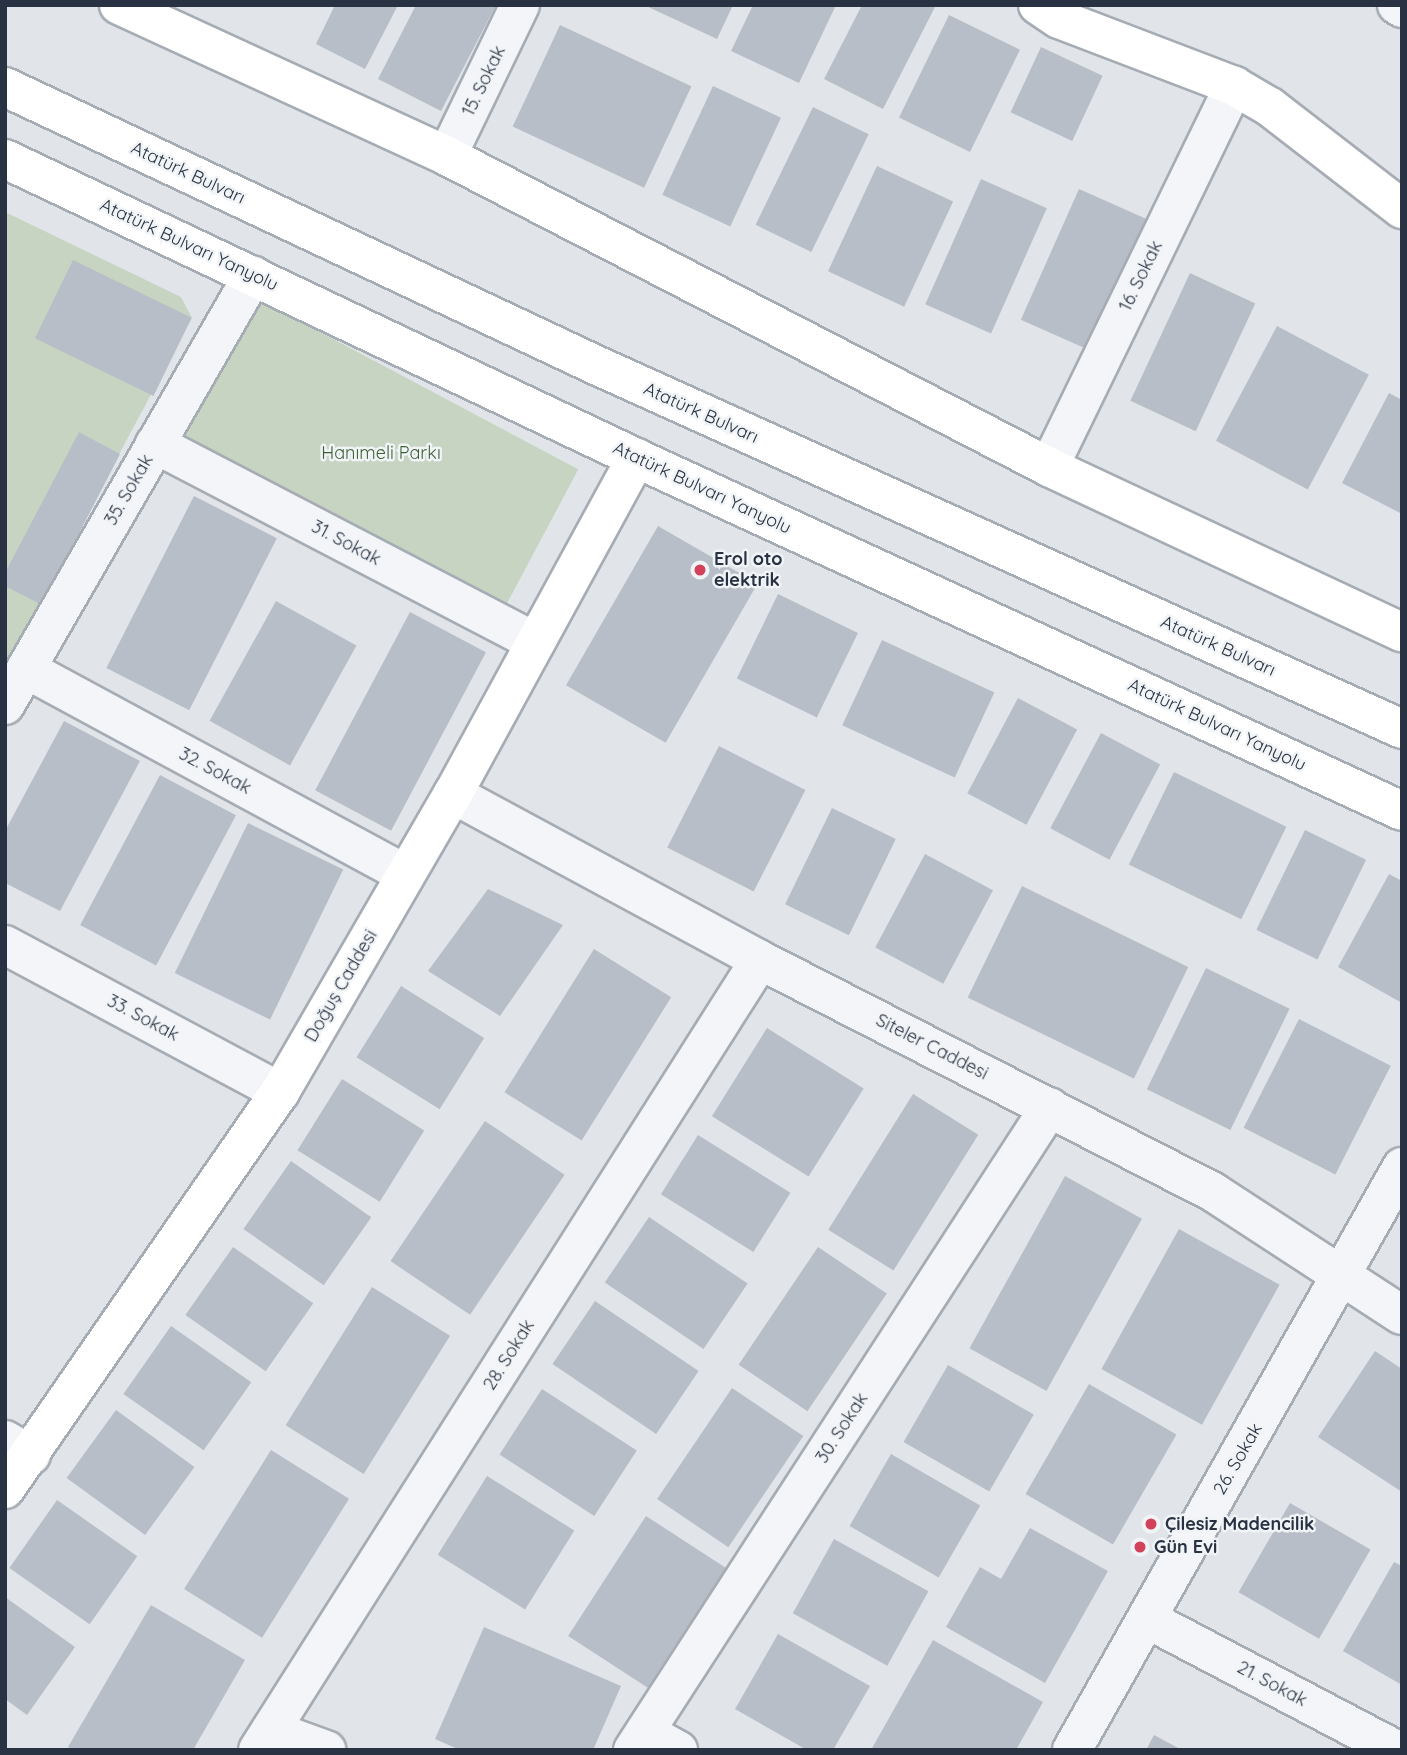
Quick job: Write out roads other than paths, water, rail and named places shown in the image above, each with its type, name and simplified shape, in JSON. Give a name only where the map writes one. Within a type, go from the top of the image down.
[{"type":"main road","points":[[119,5],[447,156],[1049,467],[1402,632]]},
{"type":"main road","points":[[1038,5],[1059,19],[1234,86],[1281,115],[1402,209]]},
{"type":"main road","name":"Atatürk Bulvarı","points":[[5,87],[598,366],[1402,729]]},
{"type":"main road","name":"Atatürk Bulvarı Yanyolu","points":[[5,159],[636,458],[1402,811]]},
{"type":"main road","name":"Doğuş Caddesi","points":[[5,1489],[18,1447],[280,1092],[453,794],[636,458]]},
{"type":"street","name":"15. Sokak","points":[[447,156],[520,5]]},
{"type":"street","points":[[1397,5],[1402,8]]},
{"type":"street","name":"16. Sokak","points":[[1049,467],[1234,86]]},
{"type":"street","name":"35. Sokak","points":[[5,705],[253,275]]},
{"type":"street","name":"31. Sokak","points":[[156,443],[536,642]]},
{"type":"street","name":"32. Sokak","points":[[26,669],[405,874]]},
{"type":"street","name":"Siteler Caddesi","points":[[453,794],[760,960],[1213,1192],[1402,1315]]},
{"type":"street","name":"33. Sokak","points":[[5,945],[280,1092]]},
{"type":"street","name":"28. Sokak","points":[[265,1740],[760,960]]},
{"type":"street","name":"30. Sokak","points":[[639,1741],[1050,1107]]},
{"type":"street","name":"26. Sokak","points":[[1072,1750],[1344,1275],[1402,1167]]},
{"type":"street","name":"21. Sokak","points":[[1147,1619],[1396,1750]]},
{"type":"street","points":[[265,1740],[326,1750]]},
{"type":"street","points":[[639,1741],[678,1750]]},
{"type":"place","name":"Erol oto elektrik","points":[[700,570]]},
{"type":"place","name":"Çilesiz Madencilik","points":[[1151,1524]]},
{"type":"place","name":"Gün Evi","points":[[1140,1547]]},
{"type":"park label","name":"Hanımeli Parkı","points":[[381,453]]}]
